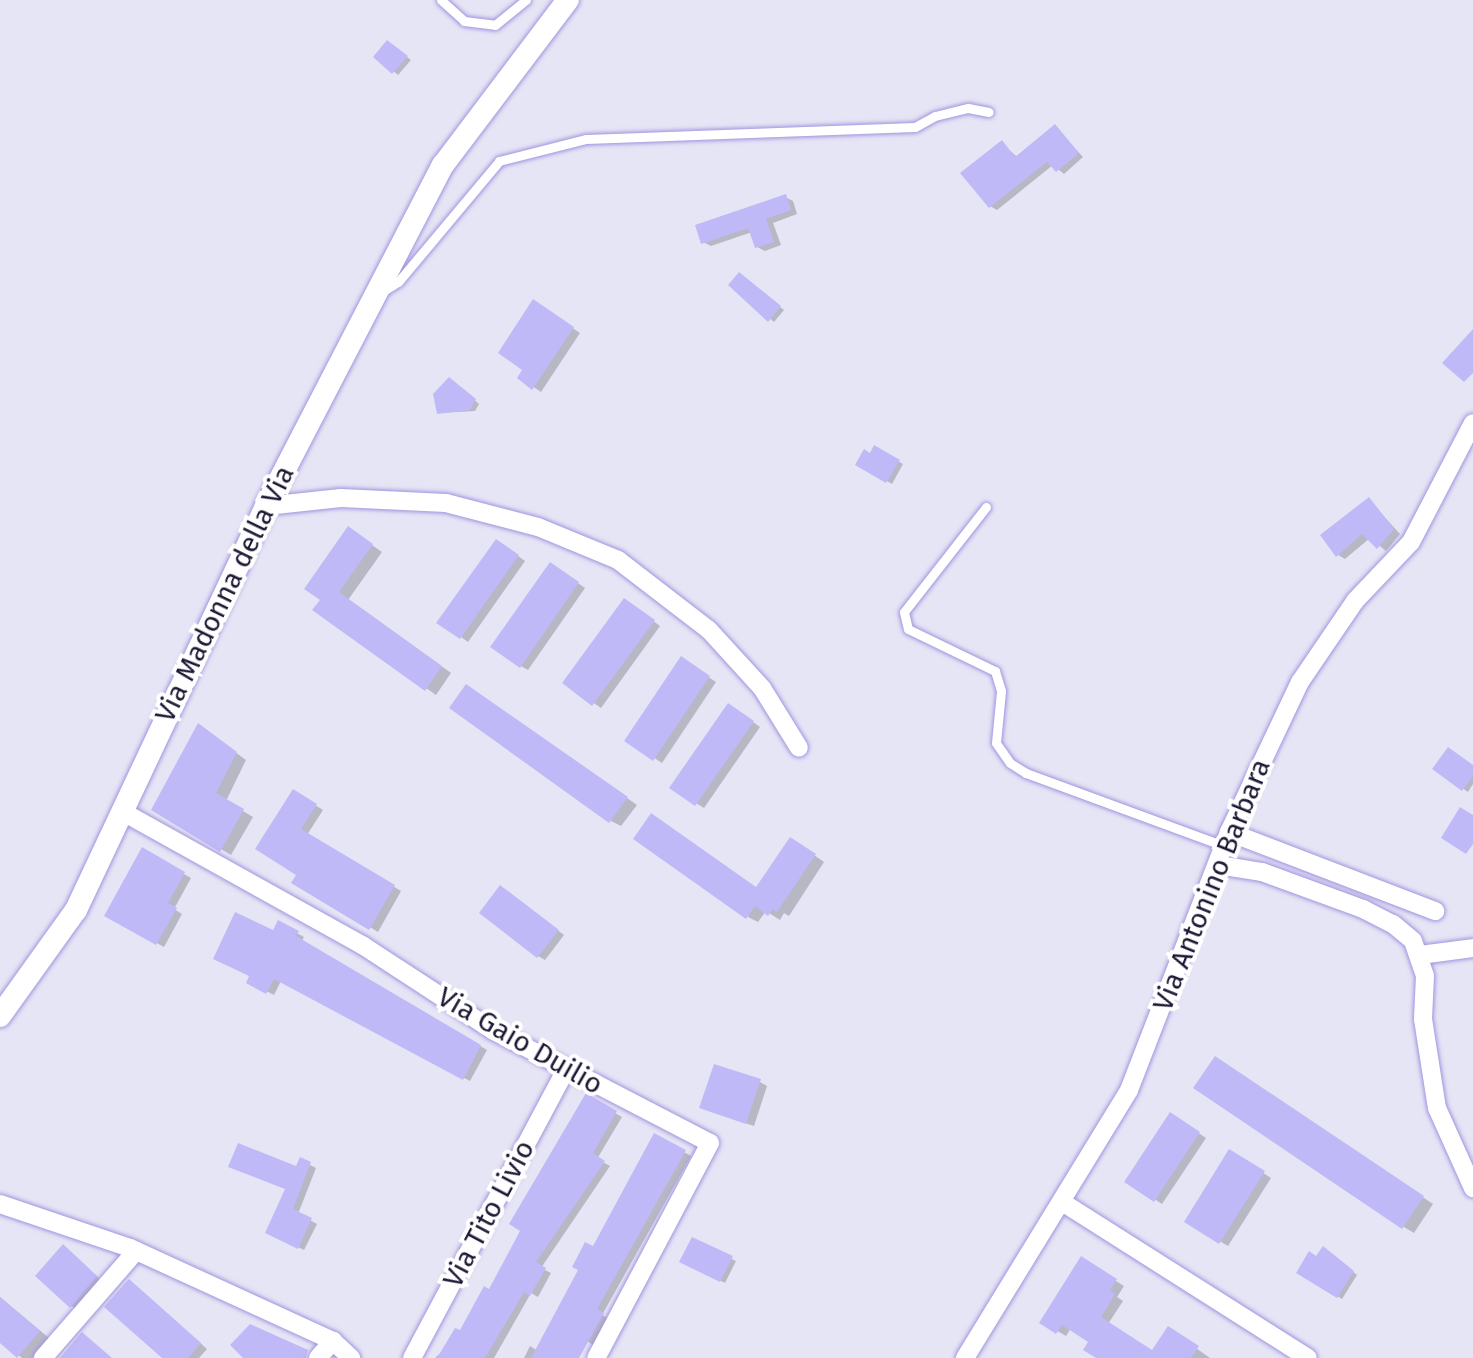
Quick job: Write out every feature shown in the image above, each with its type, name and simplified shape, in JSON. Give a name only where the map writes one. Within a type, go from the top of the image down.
[{"type":"street","name":"Via Madonna della Via","points":[[0,1016],[76,910],[266,506],[443,165],[568,0]]},
{"type":"street","name":"Via Antonino Barbara","points":[[965,1358],[1129,1090],[1260,760],[1319,651],[1355,601],[1411,542],[1473,423]]},
{"type":"street","points":[[266,506],[341,498],[446,504],[538,527],[618,560],[709,630],[762,688],[799,748]]},
{"type":"street","name":"Via Gaio Duilio","points":[[123,812],[362,945],[494,1032],[710,1143],[596,1358]]},
{"type":"street","points":[[1227,839],[1436,910]]},
{"type":"street","points":[[1218,865],[1262,872],[1363,909],[1393,924],[1420,955],[1425,976],[1427,1055],[1437,1108],[1473,1188]]},
{"type":"street","points":[[1420,955],[1473,948]]},
{"type":"street","name":"Via Tito Livio","points":[[412,1358],[566,1070]]},
{"type":"street","points":[[1062,1202],[1308,1358]]},
{"type":"street","points":[[0,1204],[136,1251],[334,1341],[351,1358]]},
{"type":"street","points":[[44,1358],[136,1251]]},
{"type":"street","points":[[318,1358],[334,1341]]},
{"type":"lane","points":[[441,0],[464,21],[495,25],[526,0]]},
{"type":"lane","points":[[378,294],[398,282],[499,161],[586,140],[916,128],[935,116],[968,108],[988,112]]},
{"type":"lane","points":[[986,507],[904,612],[908,629],[995,671],[1000,691],[996,742],[1010,763],[1026,774],[1227,839]]},
{"type":"building","points":[[387,40],[408,56],[392,74],[373,57]]},
{"type":"building","points":[[1055,124],[1079,153],[1056,172],[1047,162],[989,208],[960,173],[1002,140],[1015,157]]},
{"type":"building","points":[[786,194],[791,210],[766,219],[774,242],[755,248],[748,228],[701,244],[695,225]]},
{"type":"building","points":[[739,272],[781,306],[768,322],[728,285]]},
{"type":"building","points":[[533,299],[574,327],[532,390],[517,378],[522,370],[498,353]]},
{"type":"building","points":[[1473,329],[1473,373],[1464,382],[1442,363]]},
{"type":"building","points":[[449,377],[476,399],[470,410],[437,414],[433,394]]},
{"type":"building","points":[[874,445],[900,460],[886,483],[855,465],[864,449],[870,453]]},
{"type":"building","points":[[1369,497],[1394,529],[1377,549],[1362,534],[1336,557],[1320,535]]},
{"type":"building","points":[[348,526],[373,544],[339,592],[442,666],[425,691],[312,610],[320,600],[304,589]]},
{"type":"building","points":[[496,539],[519,555],[460,639],[436,623]]},
{"type":"building","points":[[550,562],[579,582],[520,668],[490,647]]},
{"type":"building","points":[[624,598],[655,620],[592,706],[562,683]]},
{"type":"building","points":[[681,656],[710,676],[653,761],[624,741]]},
{"type":"building","points":[[466,684],[628,797],[609,823],[449,708]]},
{"type":"building","points":[[728,703],[754,721],[695,806],[669,788]]},
{"type":"building","points":[[198,723],[237,752],[216,793],[244,809],[220,852],[151,810]]},
{"type":"building","points":[[1448,747],[1473,765],[1473,776],[1462,791],[1432,769]]},
{"type":"building","points":[[293,789],[317,804],[301,829],[395,885],[369,930],[291,883],[296,875],[255,849]]},
{"type":"building","points":[[1460,807],[1473,815],[1473,844],[1466,854],[1441,838]]},
{"type":"building","points":[[651,813],[756,887],[790,837],[816,854],[777,912],[773,909],[768,916],[755,906],[746,919],[633,839]]},
{"type":"building","points":[[142,847],[185,872],[168,903],[177,908],[156,945],[104,916]]},
{"type":"building","points":[[500,885],[559,930],[537,958],[479,913]]},
{"type":"building","points":[[235,912],[273,930],[278,920],[299,931],[296,936],[481,1045],[463,1080],[274,979],[266,994],[246,983],[249,976],[213,959]]},
{"type":"building","points":[[1215,1056],[1424,1196],[1402,1229],[1193,1088]]},
{"type":"building","points":[[714,1064],[761,1079],[746,1124],[699,1108]]},
{"type":"building","points":[[586,1093],[617,1111],[593,1153],[605,1161],[536,1262],[546,1268],[530,1296],[524,1292],[485,1358],[437,1358],[455,1328],[460,1330],[484,1286],[489,1289],[520,1231],[509,1224]]},
{"type":"building","points":[[1170,1112],[1200,1132],[1154,1202],[1124,1182]]},
{"type":"building","points":[[654,1133],[686,1150],[597,1309],[604,1313],[579,1358],[531,1358],[578,1270],[572,1267],[585,1242],[593,1246]]},
{"type":"building","points":[[238,1143],[296,1166],[300,1157],[311,1162],[293,1209],[312,1218],[298,1249],[265,1233],[285,1189],[228,1167]]},
{"type":"building","points":[[1229,1149],[1265,1171],[1219,1244],[1184,1222]]},
{"type":"building","points":[[692,1237],[733,1256],[720,1282],[679,1262]]},
{"type":"building","points":[[63,1244],[97,1276],[70,1308],[35,1276]]},
{"type":"building","points":[[1323,1246],[1354,1271],[1337,1298],[1296,1273],[1309,1251],[1316,1256]]},
{"type":"building","points":[[1081,1256],[1117,1279],[1110,1290],[1115,1294],[1101,1317],[1152,1350],[1168,1326],[1199,1346],[1191,1358],[1096,1358],[1083,1350],[1088,1342],[1062,1325],[1056,1334],[1039,1323]]},
{"type":"building","points":[[129,1279],[201,1343],[188,1358],[162,1358],[104,1307]]},
{"type":"building","points":[[0,1297],[40,1331],[17,1358],[0,1343]]},
{"type":"building","points":[[250,1324],[308,1350],[306,1358],[243,1358],[230,1345]]},
{"type":"building","points":[[82,1332],[112,1358],[60,1358]]}]
